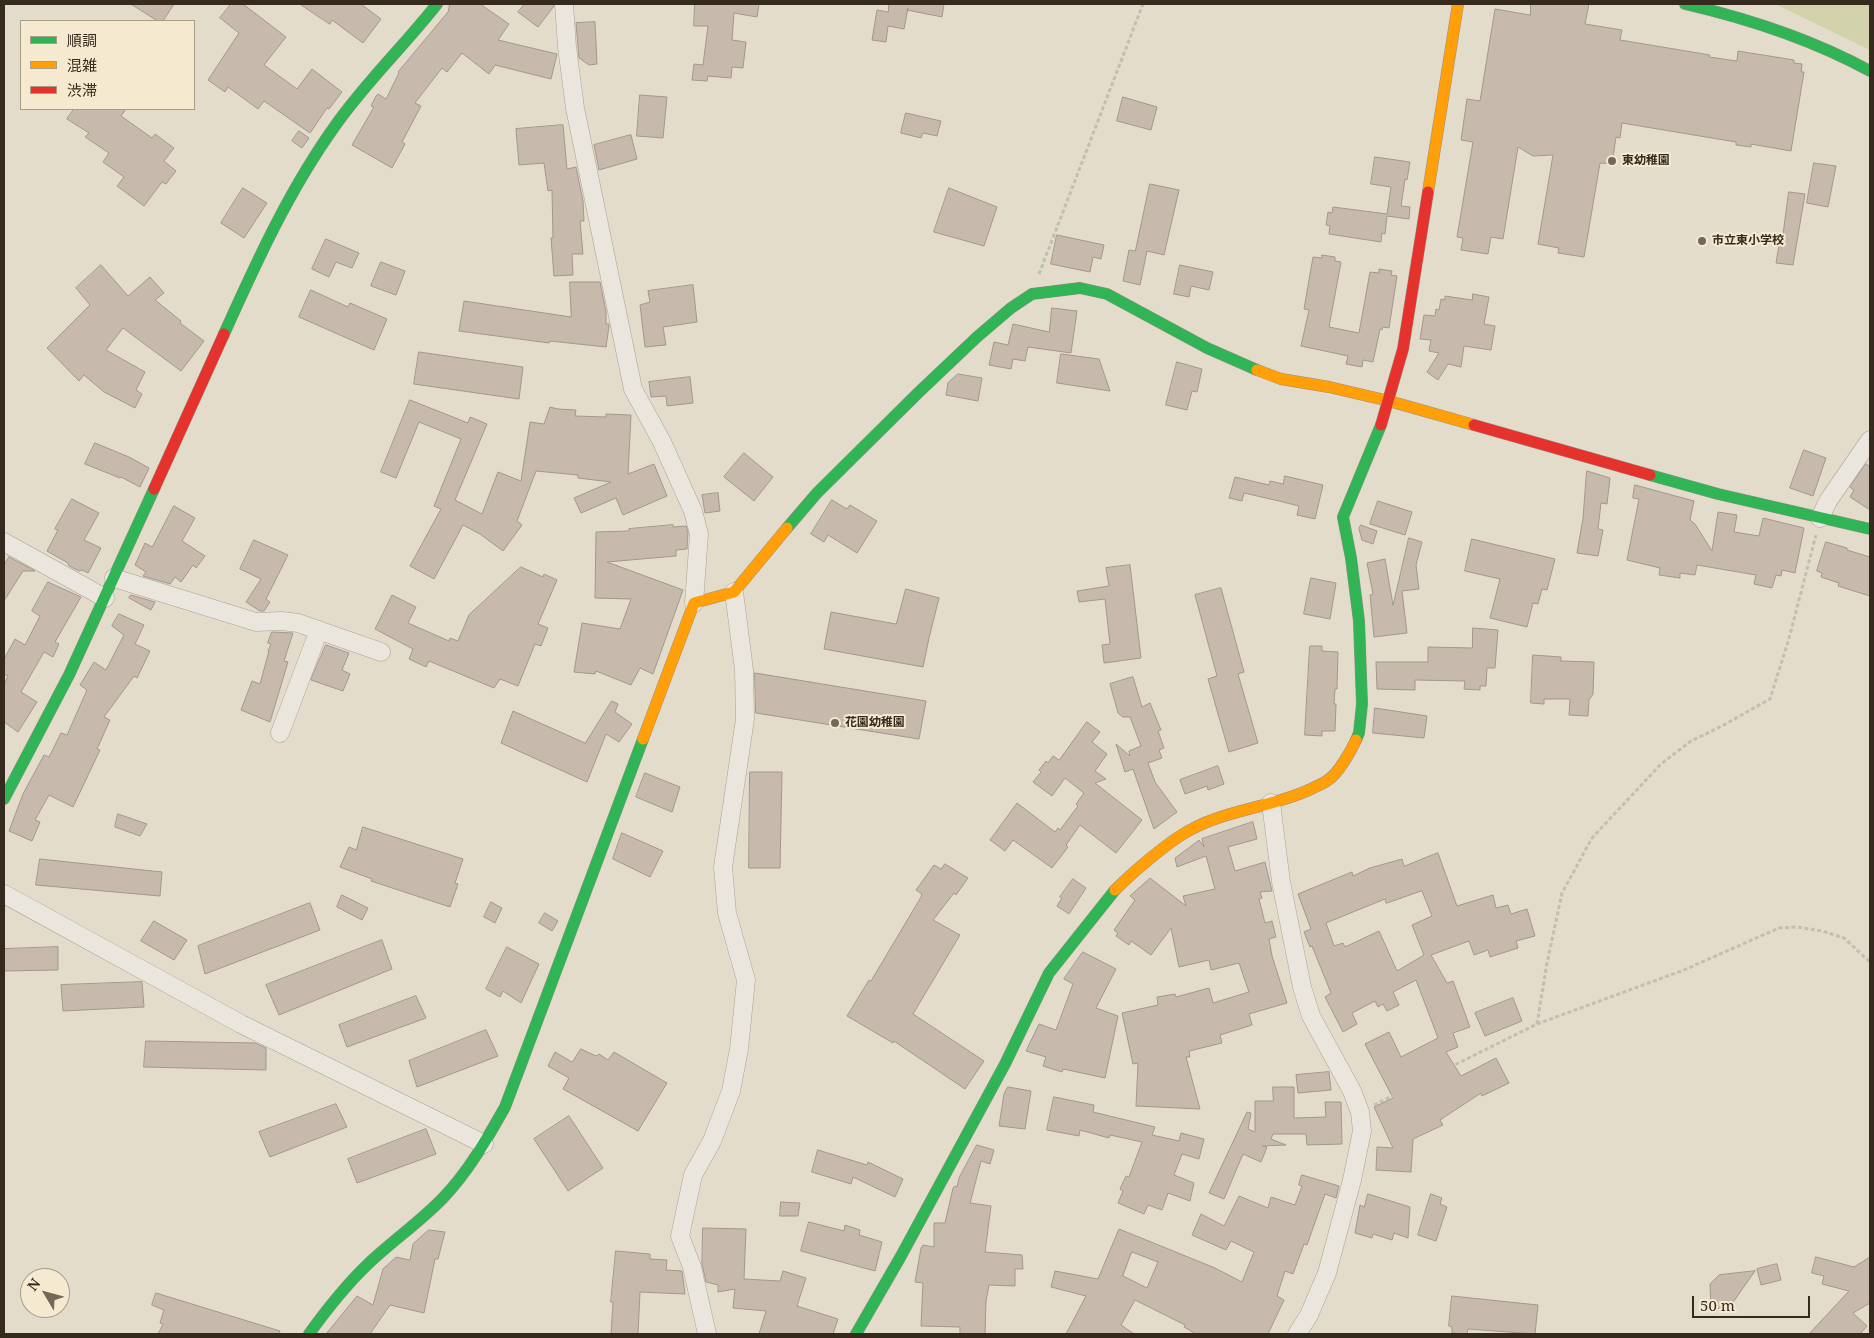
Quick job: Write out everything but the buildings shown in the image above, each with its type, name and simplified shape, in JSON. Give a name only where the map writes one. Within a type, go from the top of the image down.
[{"type":"street","points":[[4,799],[46,724],[250,277],[294,195],[322,144],[348,109],[438,4]]},
{"type":"street","points":[[309,1334],[331,1304],[369,1263],[417,1224],[444,1197],[467,1170],[505,1107],[694,603],[699,534],[693,511],[682,485],[662,442],[633,389],[575,108],[567,47],[564,4]]},
{"type":"street","points":[[856,1334],[902,1256],[1005,1064],[1049,973],[1116,889],[1163,849],[1191,829],[1226,814],[1271,803],[1307,791],[1329,780],[1352,750],[1359,733],[1362,704],[1359,621],[1344,517],[1382,424],[1403,349],[1458,4]]},
{"type":"street","points":[[1685,4],[1721,12],[1778,29],[1812,42],[1870,71]]},
{"type":"street","points":[[694,603],[734,592],[817,492],[977,337],[1011,308],[1032,294],[1080,288],[1106,294],[1208,348],[1281,380],[1329,387],[1389,401],[1718,494],[1870,529]]},
{"type":"street","points":[[1820,518],[1828,502],[1870,440]]},
{"type":"street","points":[[4,542],[105,598]]},
{"type":"street","points":[[114,578],[256,622],[282,621],[298,623],[381,652]]},
{"type":"street","points":[[707,1334],[692,1267],[680,1236],[693,1175],[712,1141],[731,1091],[739,1049],[746,980],[727,913],[723,867],[745,719],[744,670],[734,592]]},
{"type":"street","points":[[280,733],[319,630]]},
{"type":"street","points":[[1271,803],[1281,882],[1302,987],[1311,1016],[1352,1091],[1360,1112],[1362,1131],[1352,1180],[1327,1273],[1309,1315],[1297,1334]]},
{"type":"street","points":[[4,894],[241,1024],[484,1144]]},
{"type":"path","points":[[1032,294],[1143,4]]},
{"type":"path","points":[[1537,1024],[1562,893],[1592,838],[1661,764],[1691,741],[1770,699],[1788,642],[1820,518]]},
{"type":"path","points":[[1360,1112],[1537,1024],[1684,970],[1778,928],[1797,927],[1822,931],[1844,938],[1870,962]]},
{"type":"green space","points":[[1775,4],[1870,4],[1870,50]]},
{"type":"traffic: fast","points":[[224,334],[274,227],[318,150],[359,95],[437,4]]},
{"type":"traffic: fast","points":[[1685,4],[1733,16],[1780,31],[1825,49],[1870,71]]},
{"type":"traffic: fast","points":[[787,528],[817,493],[919,392],[977,337],[1011,308],[1032,294],[1080,288],[1107,294],[1207,348],[1257,370]]},
{"type":"traffic: fast","points":[[1356,740],[1359,733],[1362,704],[1359,621],[1351,558],[1343,517],[1381,425]]},
{"type":"traffic: fast","points":[[1650,475],[1718,494],[1870,529]]},
{"type":"traffic: fast","points":[[4,799],[69,675],[154,489]]},
{"type":"traffic: fast","points":[[309,1334],[360,1272],[425,1215],[452,1188],[477,1155],[505,1107],[643,739]]},
{"type":"traffic: fast","points":[[856,1334],[901,1256],[1005,1064],[1049,973],[1115,890]]},
{"type":"traffic: slow","points":[[1428,192],[1458,4]]},
{"type":"traffic: slow","points":[[1257,370],[1281,379],[1329,387],[1389,401],[1474,425]]},
{"type":"traffic: slow","points":[[643,739],[694,603],[734,592],[787,528]]},
{"type":"traffic: slow","points":[[1115,890],[1152,857],[1192,829],[1221,817],[1297,795],[1326,781],[1340,768],[1356,740]]},
{"type":"traffic: jam","points":[[1381,425],[1403,349],[1428,192]]},
{"type":"traffic: jam","points":[[154,489],[224,334]]},
{"type":"traffic: jam","points":[[1474,425],[1650,475]]},
{"type":"place","name":"東幼稚園","points":[[1612,161]]},
{"type":"place","name":"市立東小学校","points":[[1702,241]]},
{"type":"place","name":"花園幼稚園","points":[[835,723]]}]
